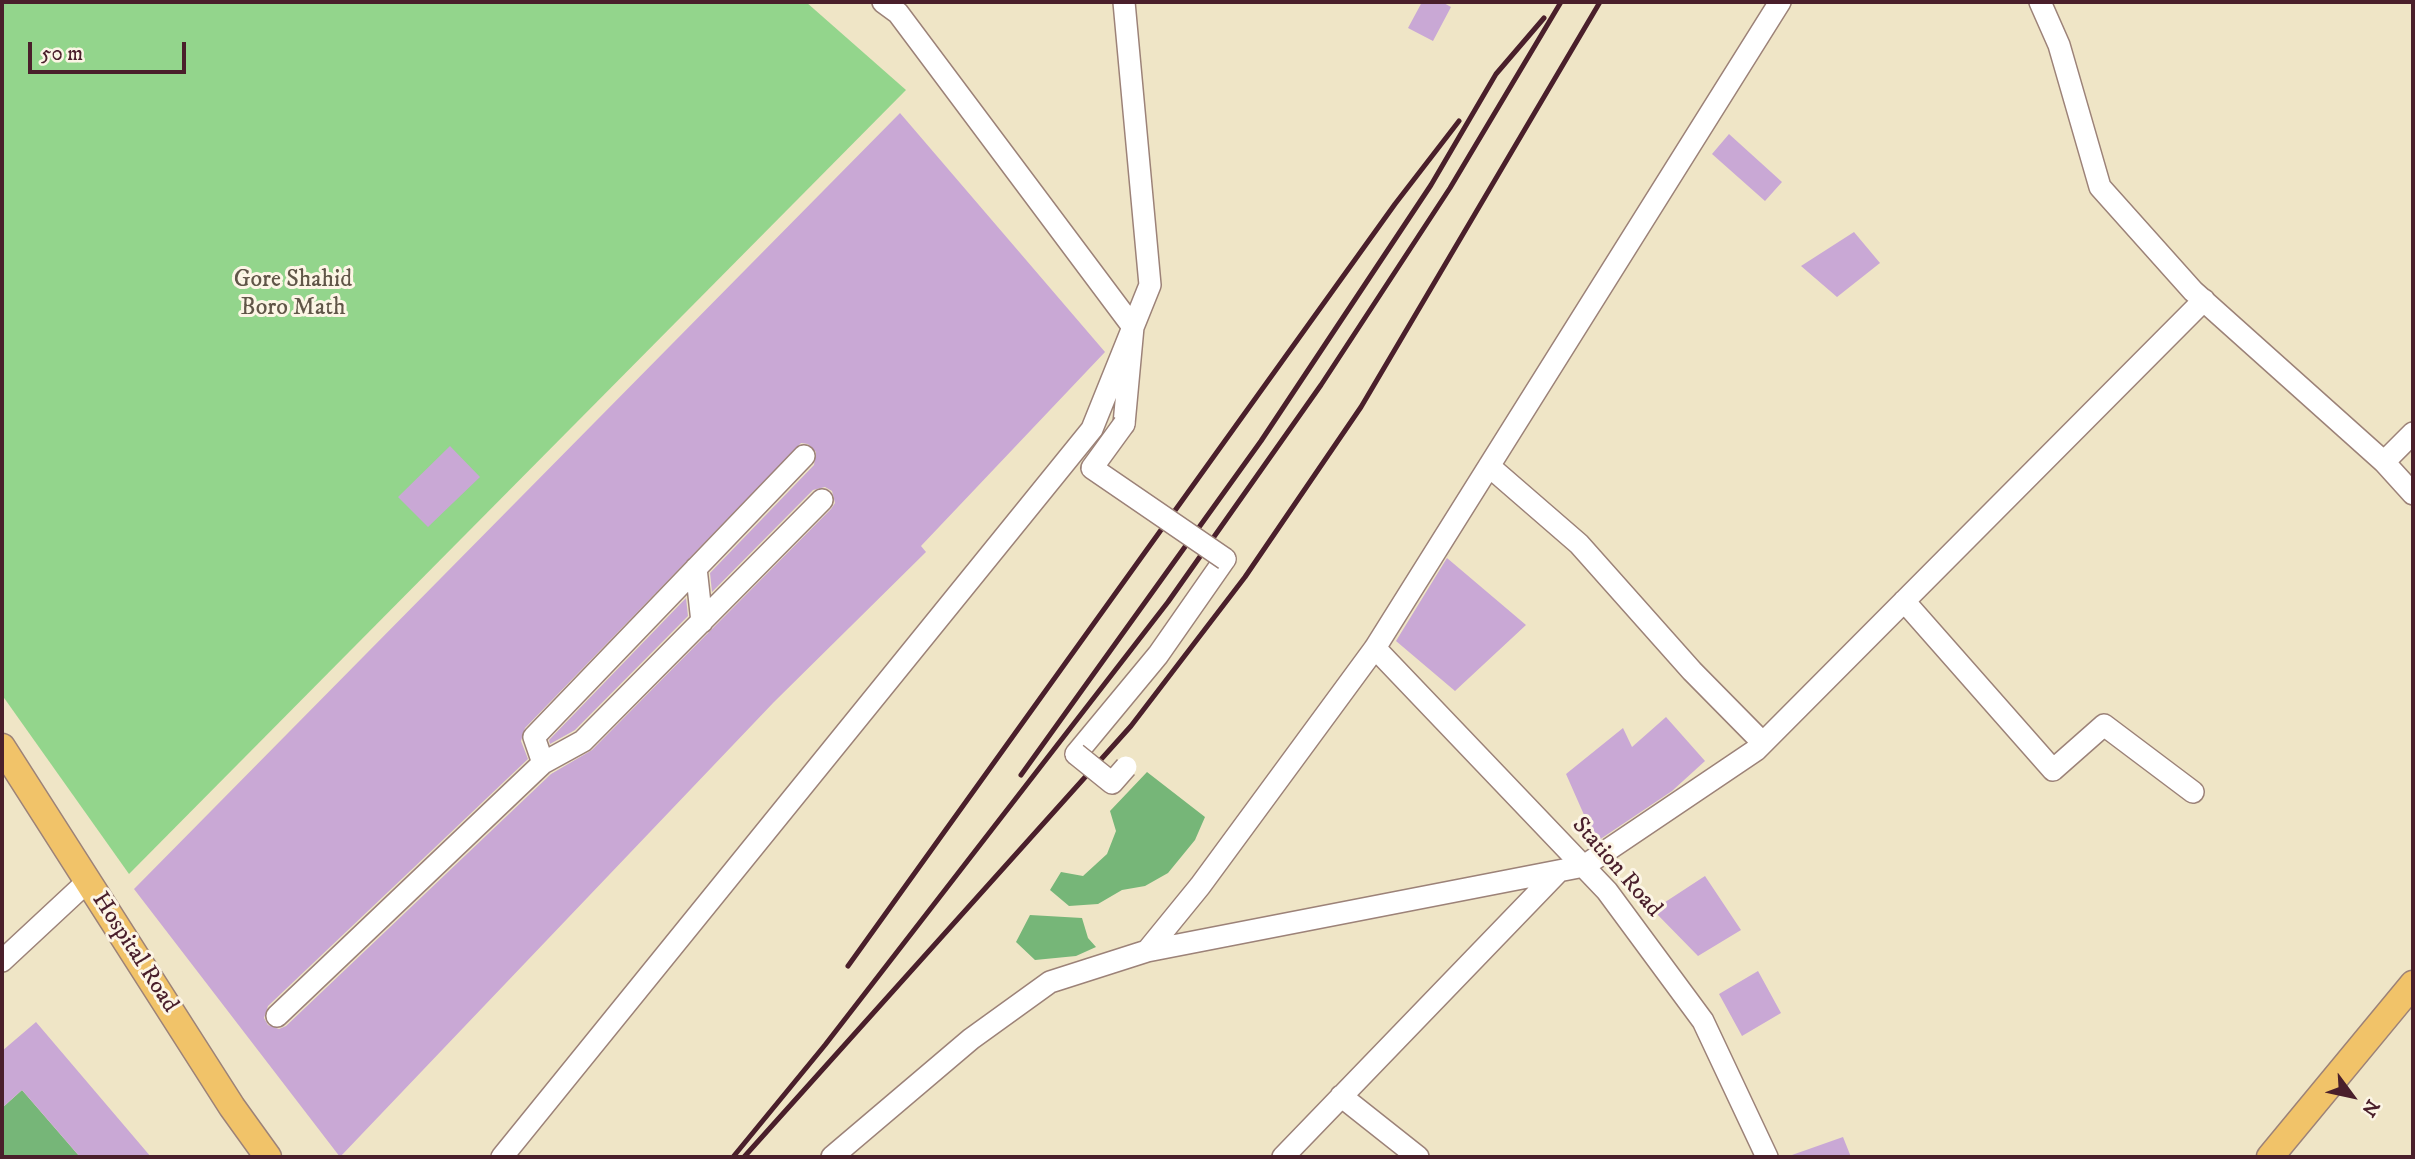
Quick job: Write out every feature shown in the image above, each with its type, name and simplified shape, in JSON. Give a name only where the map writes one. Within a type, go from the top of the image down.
[{"type":"main road","name":"Hospital Road","points":[[2,747],[232,1107],[268,1157]]},
{"type":"main road","points":[[2270,1157],[2413,984]]},
{"type":"street","points":[[883,2],[898,13],[1133,327],[1124,424],[1091,468],[1225,559],[1158,655],[1076,754],[1112,783],[1126,767]]},
{"type":"street","points":[[502,1157],[1092,429],[1150,285],[1124,2]]},
{"type":"street","points":[[1147,951],[1200,886],[1375,648],[1780,2]]},
{"type":"street","points":[[2040,2],[2059,45],[2100,187],[2204,300],[2384,462],[2413,494]]},
{"type":"street","points":[[832,1157],[971,1039],[1050,982],[1147,951],[1584,866],[1763,743],[2204,300]]},
{"type":"street","points":[[2384,462],[2413,433]]},
{"type":"street","points":[[543,763],[534,737],[804,456]]},
{"type":"street","points":[[1489,466],[1579,544],[1692,671],[1763,743]]},
{"type":"street","points":[[277,1016],[543,763],[583,741],[822,500]]},
{"type":"street","points":[[696,568],[702,622]]},
{"type":"street","points":[[1903,601],[2053,770],[2104,725],[2193,792]]},
{"type":"street","name":"Station Road","points":[[1375,648],[1607,891],[1703,1021],[1767,1157]]},
{"type":"street","points":[[1283,1157],[1559,871]]},
{"type":"street","points":[[2,961],[88,881]]},
{"type":"street","points":[[1341,1096],[1418,1157]]},
{"type":"green space","name":"Gore Shahid Boro Math","points":[[2,2],[806,2],[906,90],[129,874],[2,695]]},
{"type":"green space","points":[[1147,772],[1205,817],[1195,840],[1168,873],[1145,886],[1122,890],[1098,904],[1069,906],[1050,890],[1061,872],[1083,876],[1107,854],[1116,831],[1110,811]]},
{"type":"green space","points":[[1030,915],[1082,918],[1088,938],[1096,947],[1076,956],[1035,960],[1016,942]]},
{"type":"green space","points":[[22,1090],[80,1157],[2,1157],[2,1108]]},
{"type":"building","points":[[1422,2],[1442,2],[1451,7],[1433,41],[1408,28]]},
{"type":"building","points":[[900,113],[1105,352],[921,546],[926,552],[774,702],[340,1157],[134,889]],"holes":[[[801,443],[808,444],[816,452],[814,465],[710,573],[712,592],[813,490],[825,487],[832,491],[835,503],[831,509],[592,750],[551,774],[286,1026],[279,1029],[268,1025],[264,1018],[268,1006],[528,759],[521,741],[525,728]]]},
{"type":"building","points":[[1729,134],[1782,182],[1765,201],[1712,154]]},
{"type":"building","points":[[1854,232],[1880,263],[1837,297],[1801,266]]},
{"type":"building","points":[[450,446],[480,477],[428,527],[398,497]]},
{"type":"building","points":[[1447,558],[1526,625],[1455,691],[1396,641]]},
{"type":"building","points":[[686,598],[688,616],[575,730],[550,744],[549,740]]},
{"type":"building","points":[[1666,717],[1705,761],[1672,791],[1596,842],[1566,774],[1623,728],[1632,747]]},
{"type":"building","points":[[1705,876],[1741,930],[1698,956],[1653,910]]},
{"type":"building","points":[[1758,971],[1781,1013],[1742,1036],[1719,994]]},
{"type":"building","points":[[36,1022],[151,1157],[80,1157],[22,1090],[2,1108],[2,1051]]},
{"type":"building","points":[[1843,1137],[1851,1157],[1792,1157],[1792,1155]]},
{"type":"railway","points":[[733,1157],[825,1045],[1168,602],[1321,385],[1450,188],[1561,2]]},
{"type":"railway","points":[[744,1157],[1131,726],[1245,577],[1361,407],[1600,2]]},
{"type":"railway","points":[[1021,775],[1261,441],[1431,185],[1496,74],[1544,18]]},
{"type":"railway","points":[[848,966],[1395,204],[1459,121]]}]
